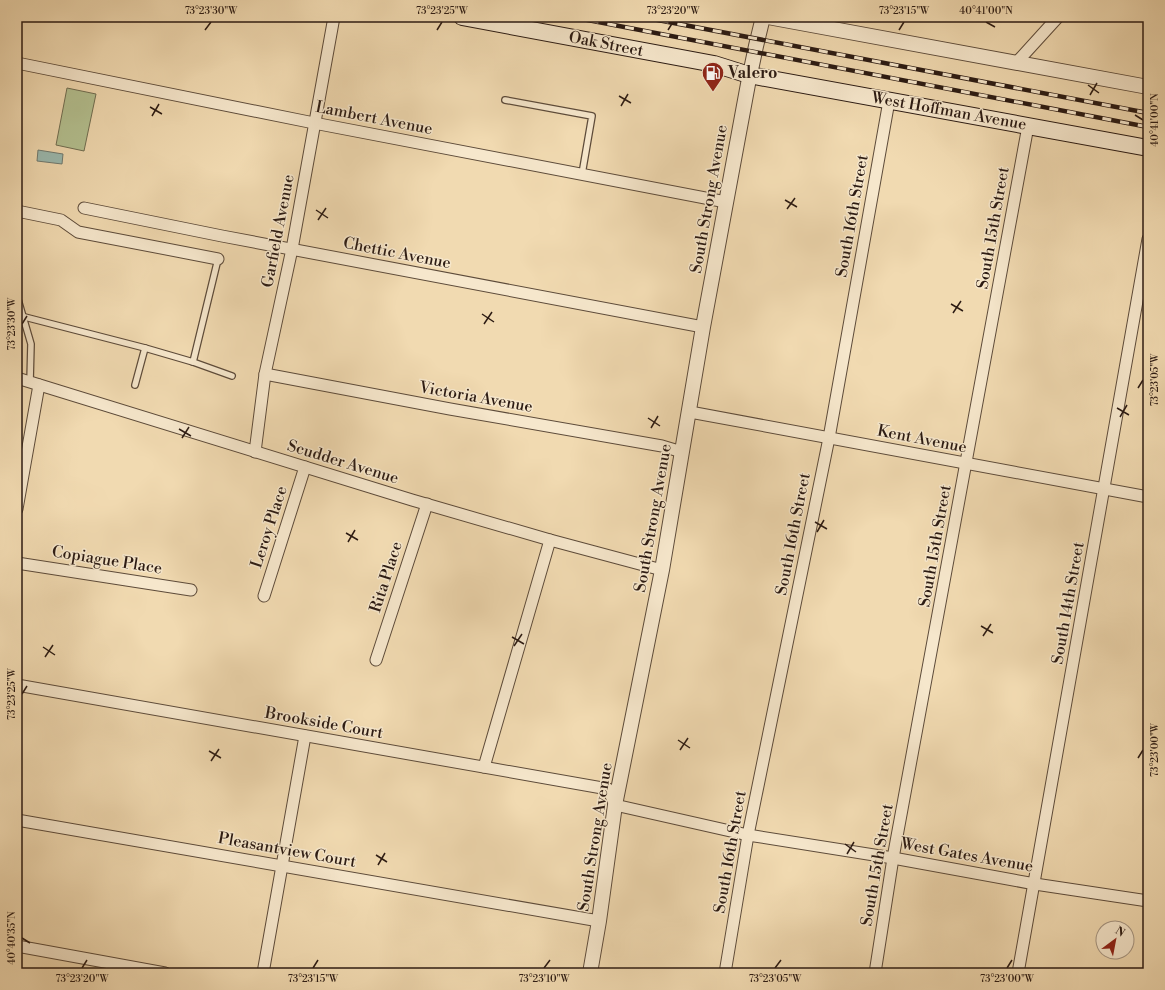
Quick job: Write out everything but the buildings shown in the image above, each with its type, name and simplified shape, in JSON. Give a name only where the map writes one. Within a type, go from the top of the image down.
[{"type":"main road","name":"Oak Street","points":[[462,17],[714,64],[750,75]]},
{"type":"main road","name":"West Hoffman Avenue","points":[[750,75],[1148,148]]},
{"type":"street","name":"Garfield Avenue","points":[[255,452],[265,374],[292,249],[334,17]]},
{"type":"street","name":"South Strong Avenue","points":[[590,973],[599,921],[615,806],[662,570],[690,412],[703,327],[750,75],[763,17]]},
{"type":"street","points":[[768,17],[1148,87]]},
{"type":"street","points":[[1017,62],[1058,17]]},
{"type":"street","name":"Lambert Avenue","points":[[17,63],[314,123],[726,202]]},
{"type":"street","name":"South 16th Street","points":[[725,973],[748,836],[829,438],[889,100]]},
{"type":"street","name":"South 15th Street","points":[[875,973],[894,858],[1028,126]]},
{"type":"street","name":"Chettic Avenue","points":[[84,208],[703,327]]},
{"type":"street","points":[[17,211],[61,220],[78,232],[218,259]]},
{"type":"street","name":"South 14th Street","points":[[1018,973],[1035,884],[1148,239]]},
{"type":"street","name":"Victoria Avenue","points":[[265,374],[450,409],[662,446],[682,452]]},
{"type":"street","name":"Scudder Avenue","points":[[17,378],[427,504],[550,540],[662,570]]},
{"type":"street","points":[[17,509],[34,383]]},
{"type":"street","name":"Kent Avenue","points":[[690,412],[1148,497]]},
{"type":"street","name":"Leroy Place","points":[[264,596],[305,467]]},
{"type":"street","name":"Rita Place","points":[[376,660],[427,504]]},
{"type":"street","points":[[484,767],[550,540]]},
{"type":"street","name":"Copiague Place","points":[[17,562],[191,590]]},
{"type":"street","name":"Brookside Court","points":[[17,685],[608,789],[615,806]]},
{"type":"street","points":[[263,973],[306,736]]},
{"type":"street","name":"West Gates Avenue","points":[[615,806],[748,836],[894,858],[1035,884],[1148,900]]},
{"type":"street","name":"Pleasantview Court","points":[[17,820],[599,921]]},
{"type":"street","points":[[17,946],[165,973]]},
{"type":"lane","points":[[505,100],[592,116],[582,174]]},
{"type":"lane","points":[[193,362],[218,259]]},
{"type":"lane","points":[[17,296],[20,316],[31,344],[34,383]]},
{"type":"lane","points":[[20,316],[146,348],[193,362],[232,376]]},
{"type":"lane","points":[[135,384],[146,348]]},
{"type":"green space","points":[[67,88],[96,94],[84,151],[56,145]]},
{"type":"water","points":[[38,150],[63,154],[62,164],[37,161]]},
{"type":"railway","points":[[572,17],[1148,127]]},
{"type":"railway","points":[[642,17],[1148,113]]},
{"type":"place","name":"Valero","points":[[713,92]]}]
